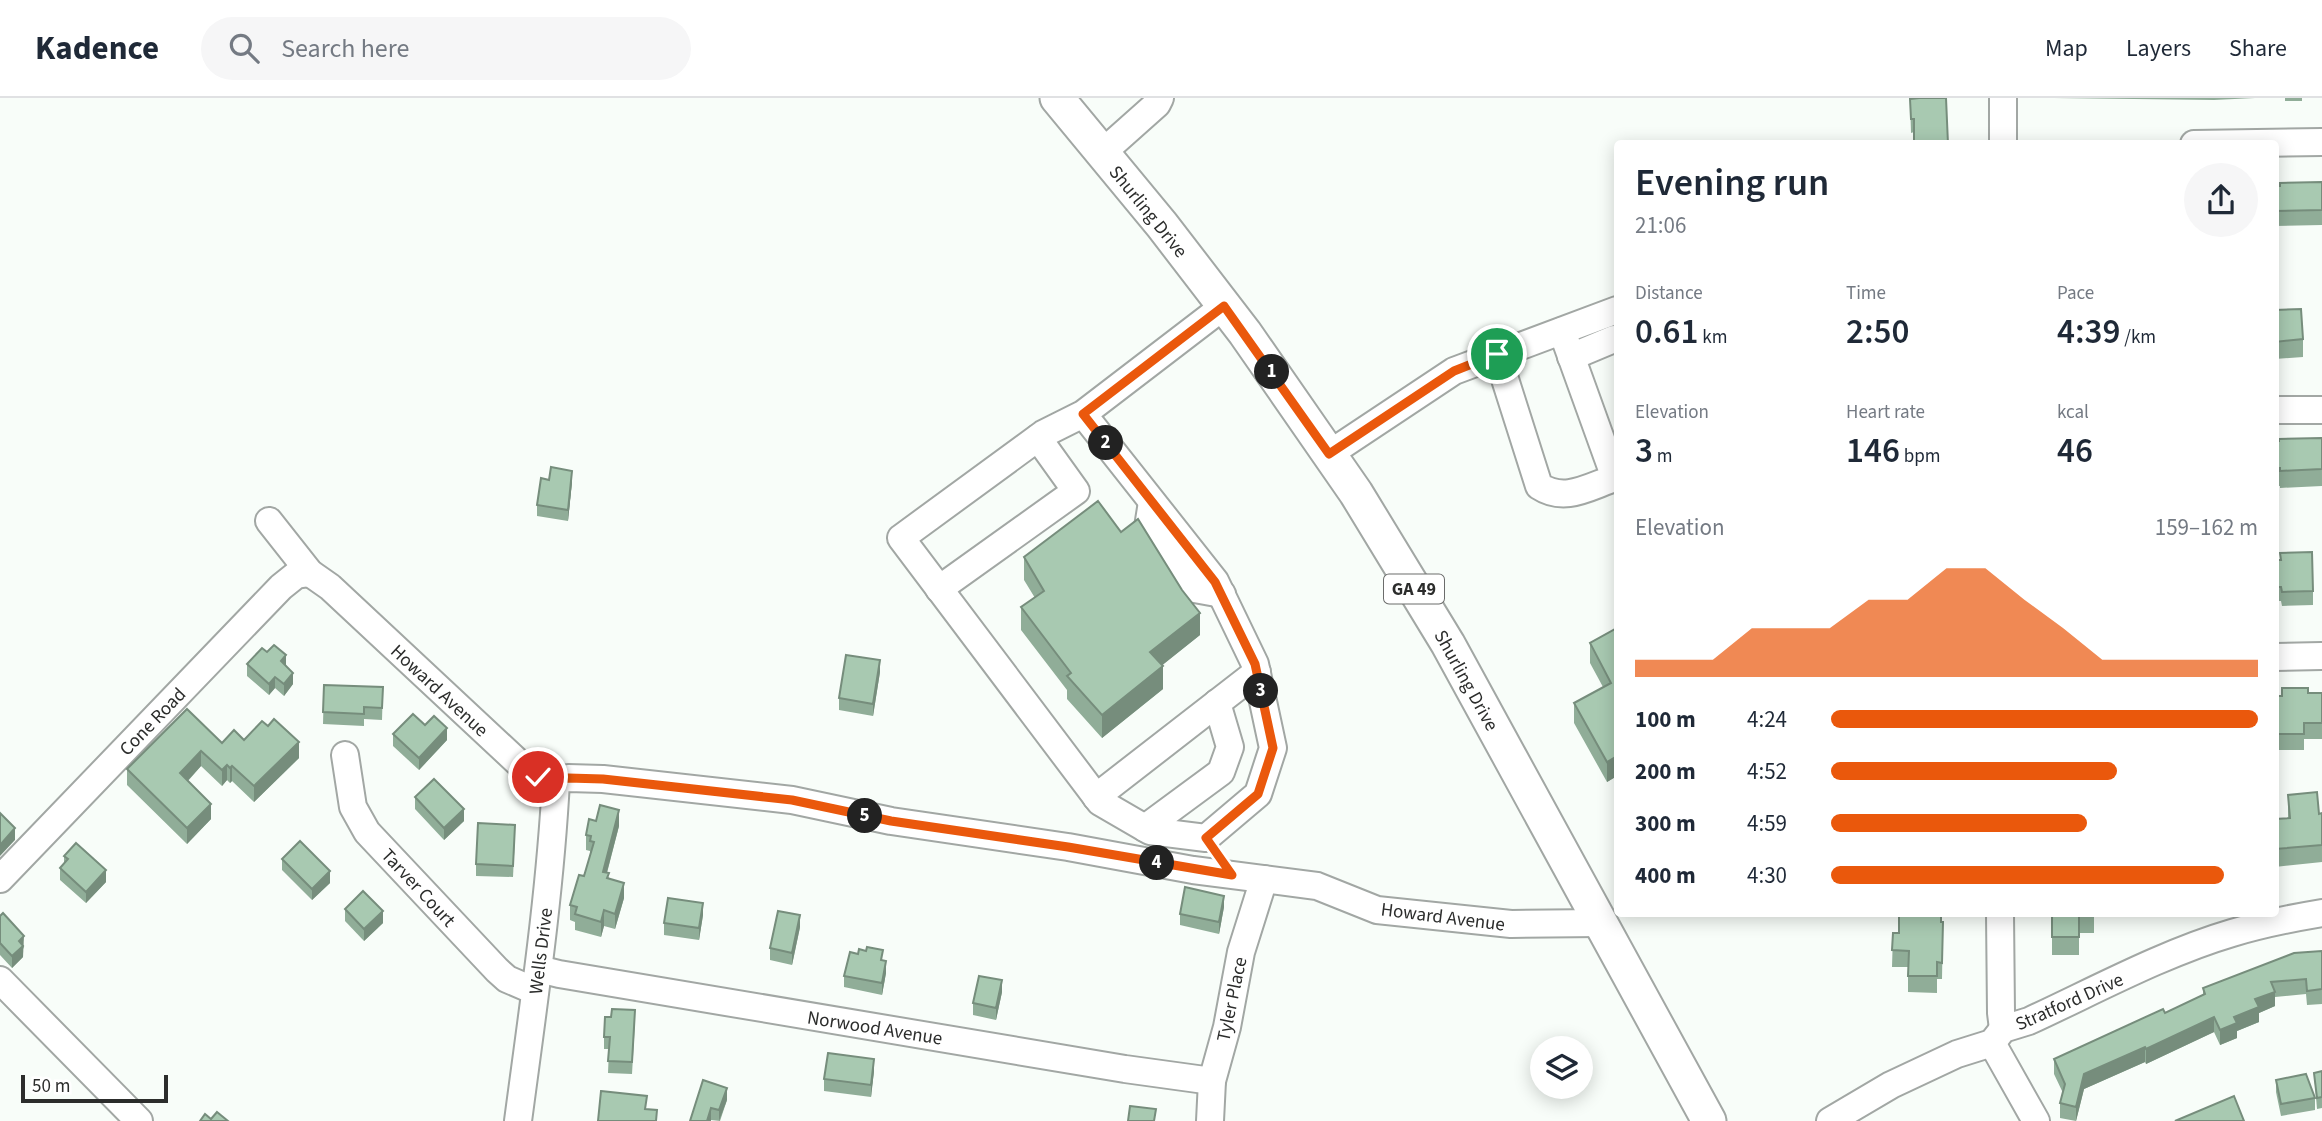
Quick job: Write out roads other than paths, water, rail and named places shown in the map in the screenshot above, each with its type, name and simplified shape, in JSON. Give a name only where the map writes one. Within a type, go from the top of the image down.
[{"type":"main road","name":"Shurling Drive","points":[[1057,98],[1162,225],[1224,306],[1356,493],[1448,644],[1709,1121]]},
{"type":"street","points":[[1102,153],[1157,104],[1160,98]]},
{"type":"street","points":[[2003,98],[2003,140]]},
{"type":"street","points":[[2279,143],[2322,142]]},
{"type":"street","points":[[1083,414],[1215,582],[1255,664],[1273,748],[1258,794],[1206,838],[1150,831],[1100,802],[901,538],[1038,438],[1083,414],[1224,306]]},
{"type":"street","points":[[1329,454],[1454,371],[1614,311]]},
{"type":"street","points":[[1562,331],[1614,473]]},
{"type":"street","points":[[1571,357],[1614,339]]},
{"type":"street","points":[[1497,354],[1539,486],[1549,493],[1564,496],[1614,479]]},
{"type":"street","points":[[2279,410],[2322,410]]},
{"type":"street","points":[[939,589],[1076,491],[1038,438]]},
{"type":"street","name":"Howard Avenue","points":[[269,521],[310,573],[330,587],[524,768],[538,777],[556,780],[603,779],[792,800],[891,821],[1317,886],[1377,909],[1511,924],[1600,923]]},
{"type":"street","name":"Cone Road","points":[[0,879],[281,587],[296,575],[310,573]]},
{"type":"street","points":[[2279,657],[2322,656]]},
{"type":"street","points":[[1096,797],[1256,672]]},
{"type":"street","points":[[1144,828],[1221,772],[1230,747],[1217,703]]},
{"type":"street","name":"Tarver Court","points":[[345,755],[353,807],[367,832],[507,979],[537,980]]},
{"type":"street","name":"Wells Drive","points":[[518,1121],[552,849],[556,780]]},
{"type":"street","points":[[1206,838],[1232,875]]},
{"type":"street","name":"Tyler Place","points":[[1210,1121],[1212,1081],[1227,1027],[1241,952],[1264,879]]},
{"type":"street","name":"Stratford Drive","points":[[1830,1121],[1891,1084],[2190,947],[2281,920],[2322,913]]},
{"type":"street","points":[[2000,917],[2001,1013],[1998,1036],[2036,1121]]},
{"type":"street","name":"Norwood Avenue","points":[[537,980],[559,974],[1212,1081]]},
{"type":"street","points":[[0,980],[139,1121]]}]
